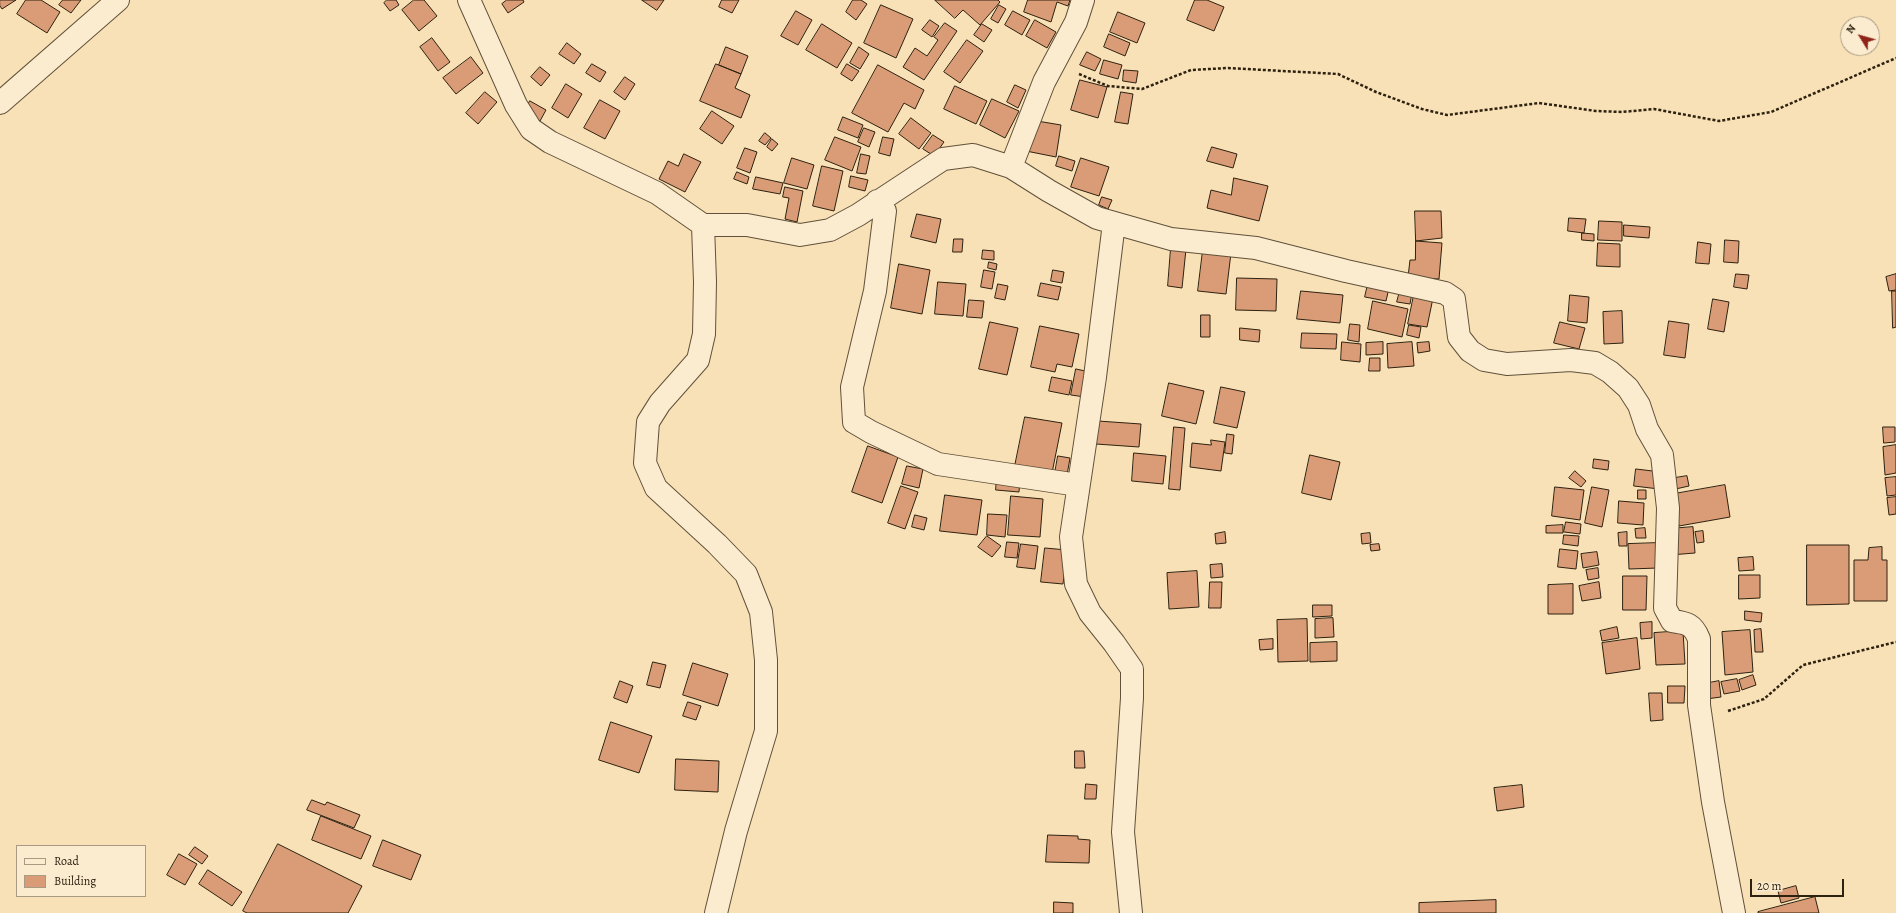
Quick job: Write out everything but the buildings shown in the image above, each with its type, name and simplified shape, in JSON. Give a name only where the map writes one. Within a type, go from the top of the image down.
[{"type":"street","points":[[0,103],[118,0]]},
{"type":"street","points":[[469,0],[516,105],[531,129],[550,142],[657,193],[703,225],[747,225],[800,235],[830,230],[943,159],[973,155],[1010,166],[1049,191],[1090,214],[1114,223],[1171,239],[1256,248],[1346,271],[1445,293],[1454,299],[1459,337],[1470,351],[1484,360],[1507,364],[1571,360],[1596,363],[1610,372],[1628,388],[1639,405],[1647,429],[1662,455],[1668,508],[1665,608],[1672,621],[1685,622],[1695,629],[1699,639],[1700,705],[1702,722],[1713,802],[1734,913]]},
{"type":"street","points":[[1010,166],[1030,114],[1053,63],[1076,22],[1083,0]]},
{"type":"street","points":[[877,201],[885,211],[875,290],[852,387],[854,422],[871,432],[938,464],[1078,485]]},
{"type":"street","points":[[1114,223],[1095,377],[1071,537],[1076,584],[1090,613],[1132,669],[1132,698],[1123,832],[1131,913]]},
{"type":"street","points":[[703,225],[705,282],[704,334],[698,360],[660,403],[648,422],[645,463],[656,488],[718,544],[746,574],[761,612],[766,660],[766,730],[736,831],[716,913]]},
{"type":"path","points":[[1053,63],[1108,86],[1142,89],[1190,70],[1228,68],[1287,71],[1338,74],[1376,92],[1422,109],[1447,115],[1539,103],[1596,111],[1622,112],[1654,110],[1719,121],[1771,112],[1896,58]]},
{"type":"path","points":[[1702,722],[1738,707],[1764,699],[1802,665],[1896,642]]}]
